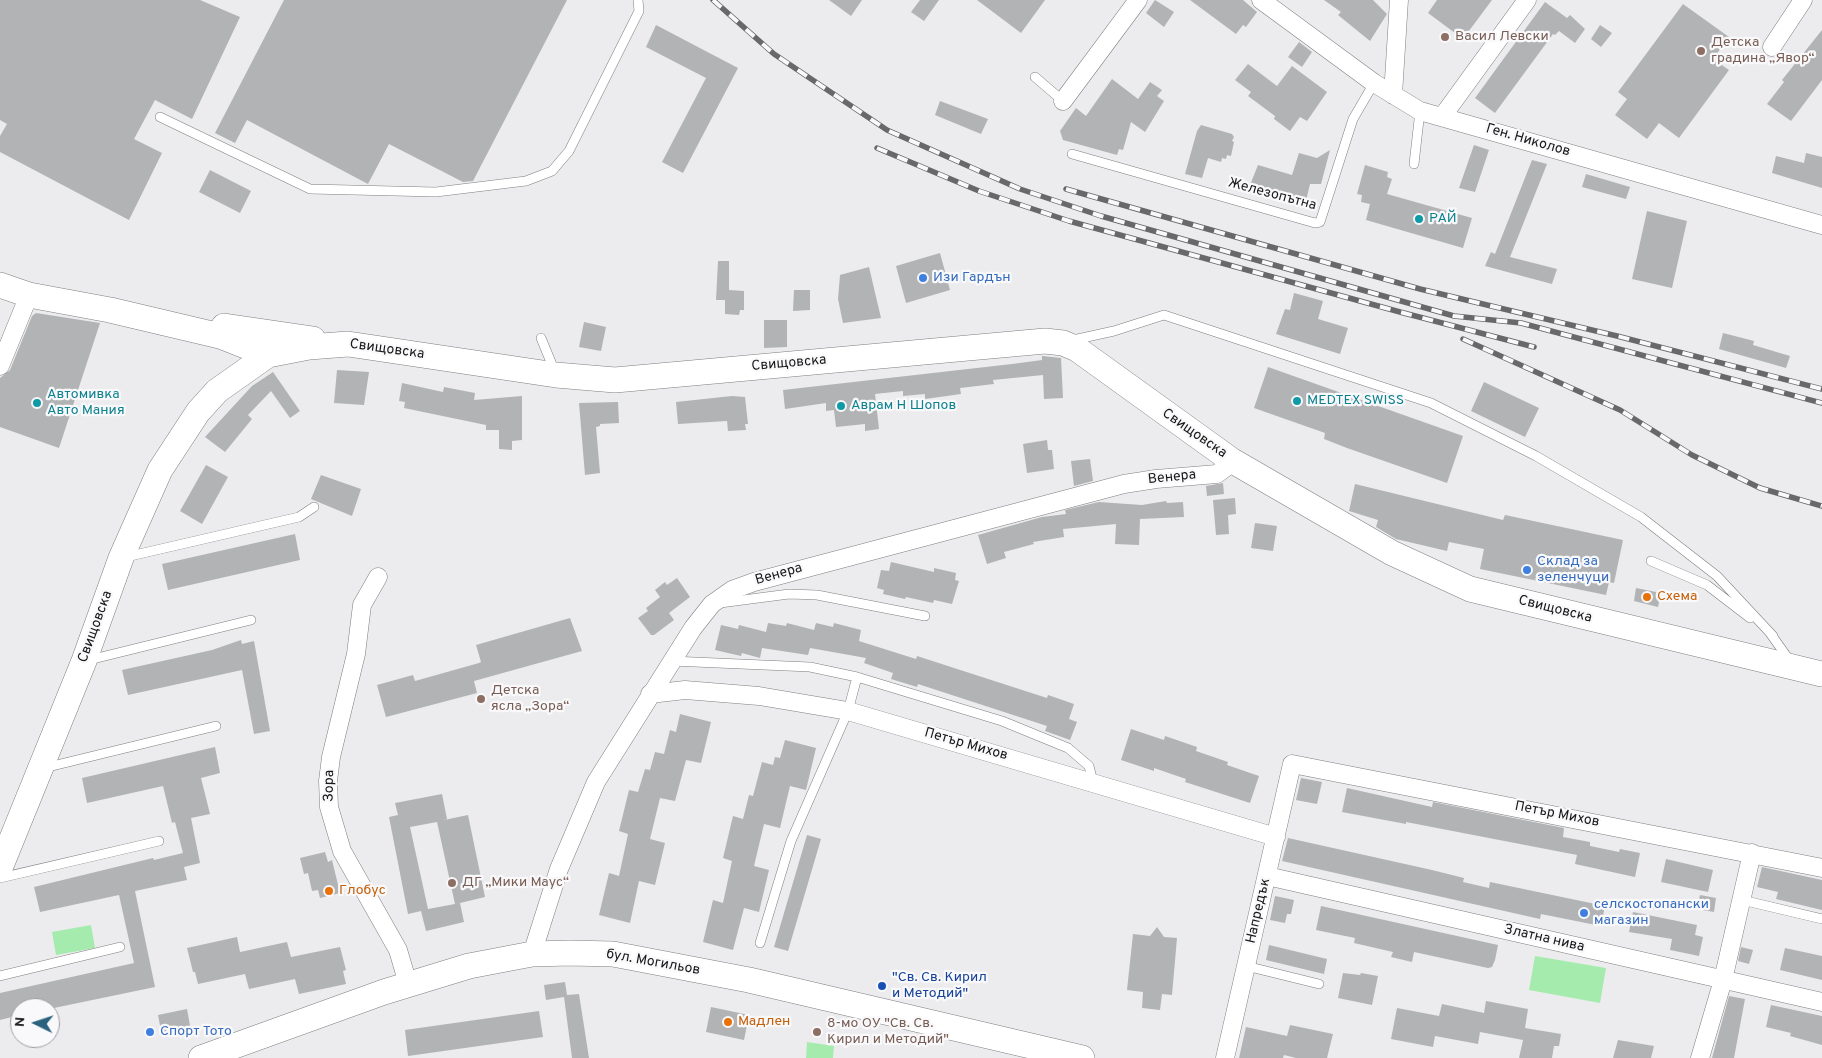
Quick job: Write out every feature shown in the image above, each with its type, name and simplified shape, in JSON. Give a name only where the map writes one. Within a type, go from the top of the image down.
[{"type":"street","points":[[1063,101],[1138,0]]},
{"type":"street","name":"Ген. Николов","points":[[1261,0],[1374,83],[1420,111],[1822,225]]},
{"type":"street","points":[[1393,95],[1399,0]]},
{"type":"street","points":[[1442,117],[1526,0]]},
{"type":"street","points":[[1772,47],[1803,0]]},
{"type":"street","points":[[0,286],[29,295],[110,310],[348,344]]},
{"type":"street","points":[[0,366],[29,295]]},
{"type":"street","points":[[110,310],[220,336],[268,355]]},
{"type":"street","name":"Свищовска","points":[[0,868],[84,661],[121,558],[160,470],[198,412],[217,391],[268,355],[348,344],[556,375],[615,380],[1044,341],[1063,343],[1077,349],[1231,460],[1392,553],[1470,589],[1822,674]]},
{"type":"street","name":"Венера","points":[[532,954],[559,870],[596,782],[671,661],[712,604],[732,590],[754,582],[1004,514],[1124,484],[1156,478],[1217,474],[1231,460]]},
{"type":"street","name":"Зора","points":[[378,578],[362,605],[356,654],[331,758],[328,782],[329,807],[342,851],[398,950],[408,984]]},
{"type":"street","name":"Петър Михов","points":[[650,694],[694,691],[759,696],[848,710],[1276,838]]},
{"type":"street","name":"Петър Михов","points":[[1292,764],[1822,868]]},
{"type":"street","name":"Напредък","points":[[1225,1058],[1292,764]]},
{"type":"street","points":[[1700,1058],[1723,980],[1752,853]]},
{"type":"street","name":"Златна нива","points":[[1267,876],[1822,1002]]},
{"type":"street","name":"бул. Могильов","points":[[201,1058],[408,984],[469,966],[532,954],[613,954],[849,1002],[1082,1058]]},
{"type":"lane","points":[[160,117],[310,189],[436,192],[526,181],[552,171],[569,151],[639,11],[638,0]]},
{"type":"lane","points":[[1035,77],[1063,101]]},
{"type":"lane","name":"Железопътна","points":[[1072,154],[1315,223],[1320,222],[1353,118],[1374,83]]},
{"type":"lane","points":[[1414,164],[1420,111]]},
{"type":"lane","points":[[1063,343],[1114,331],[1164,315],[1431,402],[1536,456],[1641,517],[1716,576],[1773,636],[1796,668]]},
{"type":"lane","points":[[541,338],[556,375]]},
{"type":"lane","points":[[121,558],[299,517],[314,507]]},
{"type":"lane","points":[[1651,561],[1707,585],[1773,636]]},
{"type":"lane","points":[[712,604],[789,594],[817,595],[925,616]]},
{"type":"lane","points":[[84,661],[251,620]]},
{"type":"lane","points":[[671,661],[810,667],[857,677],[1002,721],[1068,748],[1089,766],[1093,782]]},
{"type":"lane","points":[[760,943],[790,841],[848,710],[857,677]]},
{"type":"lane","points":[[41,769],[216,726]]},
{"type":"lane","points":[[0,878],[159,840]]},
{"type":"lane","points":[[1742,900],[1822,919]]},
{"type":"lane","points":[[0,976],[120,947]]},
{"type":"lane","points":[[1246,966],[1319,984]]},
{"type":"green space","points":[[91,925],[95,948],[56,955],[52,932]]},
{"type":"green space","points":[[1535,956],[1606,968],[1600,1003],[1529,990]]},
{"type":"green space","points":[[807,1042],[834,1046],[833,1058],[806,1058]]},
{"type":"building","points":[[0,0],[200,0],[240,17],[192,119],[155,100],[134,139],[162,153],[129,220],[0,152],[0,136],[7,124],[0,120]]},
{"type":"building","points":[[284,0],[567,0],[473,181],[463,182],[389,144],[368,184],[247,120],[235,143],[215,133]]},
{"type":"building","points":[[829,0],[862,0],[851,16]]},
{"type":"building","points":[[920,0],[939,0],[924,21],[911,12]]},
{"type":"building","points":[[977,0],[1045,0],[1021,33]]},
{"type":"building","points":[[1155,0],[1174,12],[1164,27],[1146,13]]},
{"type":"building","points":[[1190,0],[1243,0],[1257,12],[1246,27],[1243,25],[1236,34]]},
{"type":"building","points":[[1324,0],[1373,0],[1387,14],[1370,41],[1338,15],[1341,12]]},
{"type":"building","points":[[1437,0],[1492,0],[1463,39],[1428,13]]},
{"type":"building","points":[[1545,2],[1567,18],[1570,15],[1585,29],[1575,43],[1559,31],[1555,35],[1553,34],[1495,113],[1475,98]]},
{"type":"building","points":[[1683,4],[1729,37],[1713,59],[1729,70],[1679,138],[1659,123],[1647,139],[1615,115],[1627,99],[1618,92]]},
{"type":"building","points":[[656,25],[738,68],[683,173],[662,162],[706,78],[646,47]]},
{"type":"building","points":[[1600,25],[1612,33],[1601,47],[1591,39]]},
{"type":"building","points":[[1822,30],[1822,80],[1791,121],[1767,104],[1784,82],[1782,80]]},
{"type":"building","points":[[1299,42],[1312,52],[1302,67],[1288,57]]},
{"type":"building","points":[[1248,64],[1277,86],[1292,66],[1327,92],[1307,121],[1300,117],[1290,131],[1274,119],[1275,116],[1248,96],[1251,92],[1235,80]]},
{"type":"building","points":[[1112,79],[1138,99],[1150,82],[1162,90],[1157,96],[1164,101],[1145,132],[1131,122],[1123,150],[1119,149],[1117,155],[1063,140],[1060,131],[1076,108],[1086,116]]},
{"type":"building","points":[[940,101],[988,119],[981,134],[935,115]]},
{"type":"building","points":[[1201,125],[1232,134],[1234,137],[1231,156],[1227,155],[1226,159],[1222,158],[1221,162],[1208,158],[1202,178],[1185,174],[1197,131]]},
{"type":"building","points":[[1474,145],[1489,150],[1475,192],[1459,188]]},
{"type":"building","points":[[1330,150],[1321,184],[1310,184],[1305,205],[1248,190],[1258,165],[1292,175],[1299,153],[1317,158]]},
{"type":"building","points":[[1806,153],[1822,157],[1822,188],[1772,173],[1776,156],[1804,163]]},
{"type":"building","points":[[1532,160],[1547,164],[1510,257],[1557,269],[1552,284],[1485,266],[1491,252],[1495,254]]},
{"type":"building","name":"РАЙ","points":[[1365,165],[1388,172],[1387,177],[1392,179],[1387,194],[1472,218],[1463,248],[1366,220],[1370,204],[1361,202],[1362,195],[1357,194]]},
{"type":"building","points":[[210,170],[251,191],[240,213],[199,192]]},
{"type":"building","points":[[1586,174],[1630,187],[1626,199],[1582,187]]},
{"type":"building","points":[[1647,211],[1687,221],[1672,288],[1632,279]]},
{"type":"building","name":"Изи Гардън","points":[[940,253],[950,290],[906,303],[896,266]]},
{"type":"building","points":[[718,261],[729,261],[729,290],[744,291],[744,310],[740,310],[739,315],[725,314],[725,300],[716,300]]},
{"type":"building","points":[[869,267],[881,318],[843,323],[838,299],[840,275]]},
{"type":"building","points":[[794,290],[810,290],[810,310],[793,311]]},
{"type":"building","points":[[1294,293],[1323,301],[1318,319],[1348,328],[1340,354],[1276,334],[1285,309],[1290,310]]},
{"type":"building","name":"Автомивка Авто Мания","points":[[36,313],[100,323],[59,448],[0,427],[0,378],[10,370],[32,316]]},
{"type":"building","points":[[764,320],[787,320],[787,347],[764,348]]},
{"type":"building","points":[[584,322],[606,327],[601,351],[579,347]]},
{"type":"building","points":[[1723,333],[1754,341],[1753,345],[1790,356],[1786,368],[1719,349]]},
{"type":"building","points":[[1042,356],[1061,358],[1063,398],[1044,399],[1043,375],[993,380],[994,384],[960,388],[961,394],[925,399],[925,394],[903,396],[903,391],[875,394],[879,429],[865,431],[865,424],[836,427],[834,410],[826,411],[826,403],[785,409],[783,390],[1012,364],[1042,360]]},
{"type":"building","points":[[1268,367],[1463,436],[1447,483],[1347,448],[1324,439],[1325,433],[1254,408]]},
{"type":"building","points":[[337,370],[369,372],[364,405],[334,403]]},
{"type":"building","points":[[273,372],[300,411],[290,418],[271,391],[248,415],[252,419],[225,452],[205,437],[252,386]]},
{"type":"building","points":[[1484,382],[1539,408],[1525,437],[1471,411]]},
{"type":"building","points":[[402,383],[443,392],[444,387],[475,393],[474,400],[522,396],[522,440],[512,441],[512,450],[499,449],[499,430],[486,430],[486,425],[404,408],[405,402],[399,401]]},
{"type":"building","points":[[732,396],[745,397],[748,424],[745,424],[746,430],[728,431],[727,421],[678,424],[676,402]]},
{"type":"building","points":[[618,402],[619,423],[600,424],[600,426],[596,427],[600,473],[585,475],[579,403]]},
{"type":"building","points":[[1047,440],[1048,450],[1052,450],[1054,469],[1027,473],[1023,444]]},
{"type":"building","points":[[1090,459],[1093,481],[1074,486],[1071,461]]},
{"type":"building","points":[[206,465],[228,477],[202,524],[180,511]]},
{"type":"building","points":[[321,475],[361,489],[352,516],[311,499]]},
{"type":"building","points":[[1223,483],[1224,494],[1207,496],[1206,486]]},
{"type":"building","points":[[1355,484],[1503,520],[1505,515],[1623,540],[1614,583],[1609,582],[1606,595],[1480,569],[1484,549],[1449,542],[1447,551],[1396,539],[1376,527],[1378,520],[1349,511]]},
{"type":"building","points":[[1235,498],[1236,514],[1228,515],[1229,534],[1216,535],[1213,500]]},
{"type":"building","points":[[1166,501],[1167,503],[1183,502],[1184,517],[1140,519],[1139,545],[1115,544],[1116,524],[1063,529],[1064,537],[1033,542],[1034,544],[1004,552],[1006,558],[987,564],[978,535],[1042,517],[1066,514],[1065,510],[1099,502],[1142,505]]},
{"type":"building","points":[[1255,523],[1277,526],[1273,551],[1251,548]]},
{"type":"building","points":[[295,534],[300,560],[168,590],[162,564]]},
{"type":"building","points":[[891,562],[934,572],[934,568],[956,573],[955,580],[959,581],[952,604],[934,600],[933,603],[906,597],[905,599],[883,594],[884,590],[877,588],[881,570],[889,571]]},
{"type":"building","points":[[677,578],[690,597],[669,613],[674,620],[654,635],[651,635],[638,618],[648,611],[646,608],[660,597],[655,590],[665,582],[667,585]]},
{"type":"building","name":"Схема","points":[[1636,588],[1661,593],[1658,607],[1634,601]]},
{"type":"building","points":[[570,618],[582,651],[474,681],[477,693],[386,717],[377,685],[413,675],[415,681],[479,663],[481,662],[476,645]]},
{"type":"building","points":[[768,623],[786,626],[787,623],[814,630],[816,623],[833,627],[834,623],[861,630],[859,641],[916,659],[917,656],[1047,698],[1048,695],[1074,704],[1069,719],[1077,722],[1070,740],[1045,731],[1047,726],[918,684],[917,687],[891,679],[893,673],[864,663],[866,658],[810,648],[808,655],[762,648],[760,658],[742,653],[741,656],[715,650],[721,625],[738,629],[739,625],[766,632]]},
{"type":"building","points":[[241,640],[242,644],[254,641],[270,731],[254,734],[242,670],[128,695],[122,670],[212,650]]},
{"type":"building","points":[[680,714],[711,722],[701,763],[686,760],[675,801],[660,798],[650,839],[665,843],[655,885],[639,881],[630,923],[599,915],[609,873],[619,876],[628,834],[619,831],[629,790],[638,792],[645,769],[650,770],[655,752],[664,754],[670,730],[676,732]]},
{"type":"building","points":[[1131,729],[1164,740],[1165,736],[1197,747],[1196,751],[1228,762],[1227,765],[1259,776],[1250,803],[1185,782],[1186,779],[1154,768],[1154,771],[1121,760]]},
{"type":"building","points":[[785,740],[816,748],[806,790],[790,786],[780,828],[764,824],[754,866],[769,870],[759,912],[744,908],[733,950],[703,942],[713,900],[723,903],[732,861],[723,858],[733,816],[743,819],[749,795],[753,796],[762,762],[773,765],[775,757],[780,758]]},
{"type":"building","points":[[215,747],[220,773],[201,778],[210,814],[191,818],[200,863],[184,867],[187,880],[135,891],[155,987],[60,1007],[60,998],[10,998],[10,1018],[0,1020],[0,993],[134,963],[119,895],[40,912],[34,887],[153,858],[154,860],[183,853],[175,822],[172,823],[163,786],[87,803],[82,778]]},
{"type":"building","points":[[1301,778],[1322,782],[1317,804],[1296,800]]},
{"type":"building","points":[[1347,788],[1432,807],[1433,802],[1564,828],[1563,837],[1590,842],[1590,846],[1619,852],[1620,849],[1640,853],[1635,877],[1575,864],[1577,855],[1406,822],[1406,824],[1342,812]]},
{"type":"building","points":[[442,794],[447,819],[444,820],[468,815],[485,897],[460,903],[464,922],[426,931],[421,911],[408,914],[389,817],[398,815],[395,803]],"holes":[[[437,822],[455,904],[428,909],[410,827]]]},
{"type":"building","points":[[807,835],[821,839],[788,951],[774,947]]},
{"type":"building","points":[[1288,838],[1432,870],[1464,878],[1463,882],[1489,888],[1490,882],[1605,906],[1601,926],[1541,914],[1540,919],[1282,861]]},
{"type":"building","points":[[325,852],[328,862],[332,860],[340,893],[320,898],[318,890],[312,891],[308,873],[304,874],[300,858]]},
{"type":"building","points":[[1666,859],[1713,870],[1708,892],[1661,882]]},
{"type":"building","points":[[1762,867],[1822,880],[1822,910],[1776,899],[1778,892],[1757,887]]},
{"type":"building","points":[[1700,895],[1716,898],[1714,912],[1697,909]]},
{"type":"building","points":[[1275,896],[1294,900],[1291,914],[1287,914],[1285,923],[1270,920]]},
{"type":"building","points":[[1321,906],[1498,945],[1495,960],[1492,967],[1488,968],[1414,952],[1412,962],[1391,957],[1393,952],[1354,943],[1355,938],[1316,930]]},
{"type":"building","points":[[1633,912],[1697,925],[1695,935],[1703,937],[1699,956],[1670,950],[1672,939],[1629,932]]},
{"type":"building","points":[[1157,927],[1164,937],[1177,938],[1172,995],[1162,994],[1160,1010],[1142,1008],[1143,992],[1127,990],[1133,934],[1150,936]]},
{"type":"building","points":[[237,937],[240,952],[287,942],[291,957],[340,947],[346,970],[343,971],[346,984],[299,994],[295,979],[249,989],[245,974],[198,984],[187,948]]},
{"type":"building","points":[[1269,945],[1327,959],[1324,974],[1266,960]]},
{"type":"building","points":[[1741,947],[1753,950],[1749,964],[1738,961]]},
{"type":"building","points":[[1785,948],[1822,956],[1822,980],[1780,970]]},
{"type":"building","points":[[1343,973],[1360,975],[1361,973],[1378,976],[1372,1005],[1338,998]]},
{"type":"building","points":[[565,982],[567,995],[579,994],[589,1058],[572,1058],[564,997],[546,1000],[544,985]]},
{"type":"building","points":[[1729,996],[1745,999],[1734,1058],[1712,1058]]},
{"type":"building","points":[[1486,1001],[1528,1009],[1525,1028],[1561,1034],[1559,1046],[1554,1046],[1552,1058],[1519,1058],[1523,1040],[1480,1032],[1478,1044],[1435,1036],[1433,1047],[1391,1039],[1397,1008],[1439,1016],[1442,1004],[1484,1013]]},
{"type":"building","points":[[1771,1005],[1822,1016],[1822,1045],[1790,1036],[1791,1033],[1766,1027]]},
{"type":"building","name":"Мадлен","points":[[711,1007],[749,1015],[744,1040],[706,1032]]},
{"type":"building","points":[[187,1009],[191,1031],[162,1036],[158,1015]]},
{"type":"building","points":[[539,1011],[543,1037],[408,1056],[405,1030]]},
{"type":"building","points":[[1290,1025],[1333,1034],[1327,1058],[1296,1058],[1284,1055],[1283,1058],[1239,1058],[1246,1027],[1287,1036]]},
{"type":"building","points":[[1618,1040],[1654,1046],[1651,1058],[1613,1058]]},
{"type":"railway","points":[[713,0],[774,54],[887,130],[1020,189],[1101,216],[1454,316],[1521,323],[1822,403]]},
{"type":"railway","points":[[877,148],[979,191],[1069,221],[1534,347]]},
{"type":"railway","points":[[1066,189],[1420,289],[1617,336],[1822,389]]},
{"type":"railway","points":[[1463,339],[1620,410],[1692,455],[1760,488],[1822,506]]},
{"type":"place","name":"Васил Левски","points":[[1445,37]]},
{"type":"place","name":"Детска градина „Явор“","points":[[1701,51]]},
{"type":"place","name":"РАЙ","points":[[1419,219]]},
{"type":"place","name":"Изи Гардън","points":[[923,278]]},
{"type":"place","name":"MEDTEX SWISS","points":[[1297,401]]},
{"type":"place","name":"Автомивка Авто Мания","points":[[37,403]]},
{"type":"place","name":"Аврам Н Шопов","points":[[841,406]]},
{"type":"place","name":"Склад за зеленчуци","points":[[1527,570]]},
{"type":"place","name":"Схема","points":[[1647,597]]},
{"type":"place","name":"Детска ясла „Зора“","points":[[481,699]]},
{"type":"place","name":"ДГ „Мики Маус“","points":[[452,883]]},
{"type":"place","name":"Глобус","points":[[329,891]]},
{"type":"place","name":"селскостопански магазин","points":[[1584,913]]},
{"type":"place","name":"\"Св. Св. Кирил и Методий\"","points":[[882,986]]},
{"type":"place","name":"Мадлен","points":[[728,1022]]},
{"type":"place","name":"Спорт Тото","points":[[150,1032]]},
{"type":"place","name":"8-мо ОУ \"Св. Св. Кирил и Методий\"","points":[[817,1032]]}]
